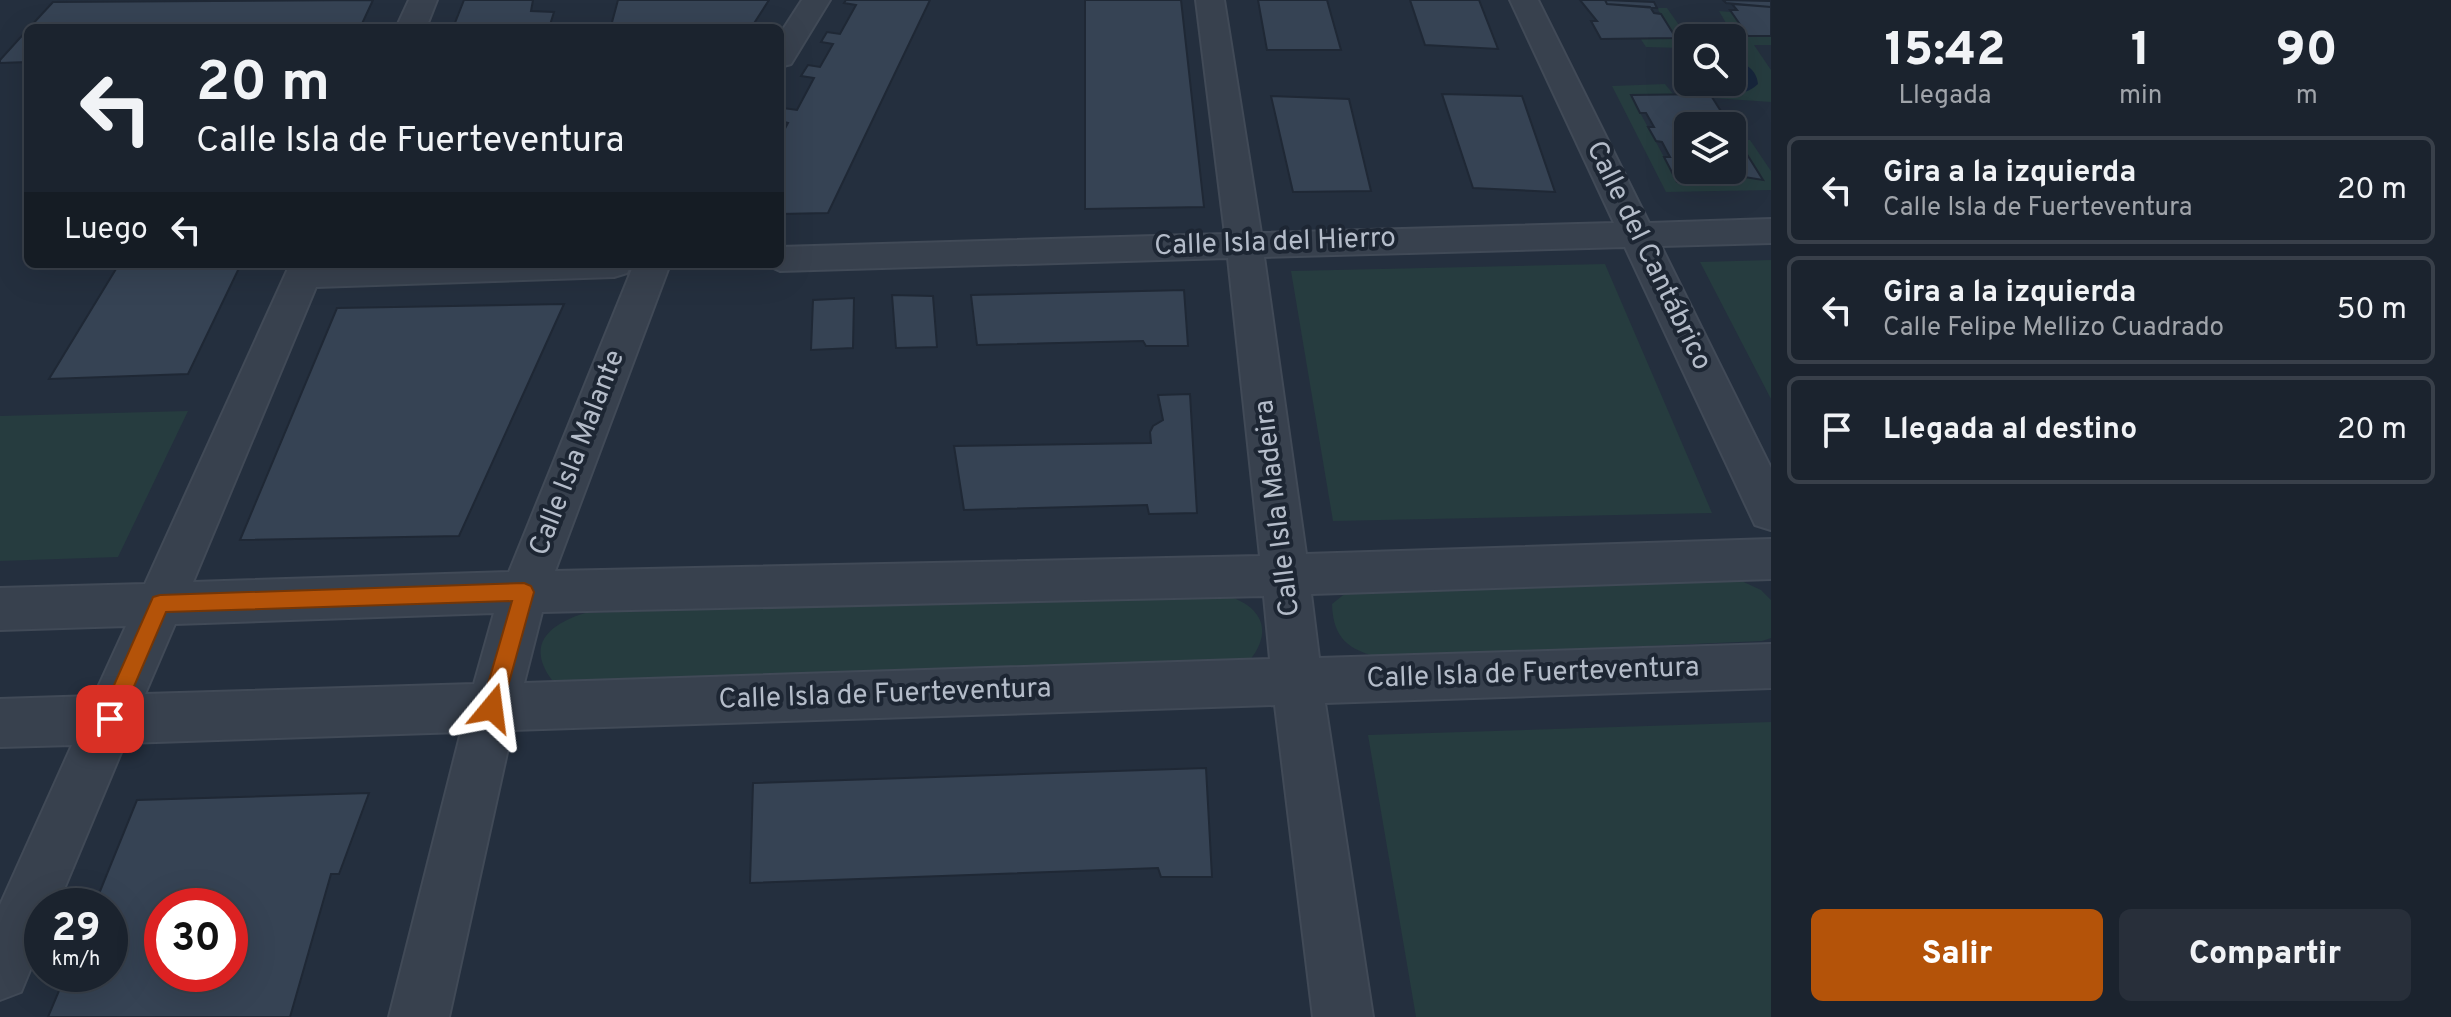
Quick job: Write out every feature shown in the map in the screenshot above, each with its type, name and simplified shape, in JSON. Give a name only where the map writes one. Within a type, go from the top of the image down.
[{"type":"street","points":[[413,24],[423,0]]},
{"type":"street","points":[[784,52],[816,0]]},
{"type":"street","name":"Calle Isla Madeira","points":[[1210,0],[1247,243],[1288,575],[1297,682],[1343,1017]]},
{"type":"street","name":"Calle del Cantábrico","points":[[1524,0],[1771,512]]},
{"type":"street","name":"Calle Isla del Hierro","points":[[784,259],[1247,243],[1771,231]]},
{"type":"street","points":[[0,971],[306,269],[368,268]]},
{"type":"street","name":"Calle Isla Malante","points":[[419,1017],[492,708],[524,592],[650,268]]},
{"type":"street","points":[[0,609],[1771,559]]},
{"type":"street","name":"Calle Isla de Fuerteventura","points":[[0,723],[1771,666]]},
{"type":"green space","points":[[1657,8],[1667,8],[1678,24],[1674,24],[1674,35]]},
{"type":"green space","points":[[1719,11],[1731,12],[1740,24],[1727,24]]},
{"type":"green space","points":[[1746,33],[1748,36],[1771,36],[1771,45],[1754,45],[1771,70],[1771,102],[1713,98],[1746,96]]},
{"type":"green space","points":[[1674,37],[1674,48],[1646,47],[1640,38]]},
{"type":"green space","points":[[1665,84],[1674,95],[1631,96],[1674,175],[1674,184],[1746,184],[1746,177],[1762,180],[1746,153],[1746,140],[1750,140],[1771,171],[1771,190],[1666,192],[1612,86]]},
{"type":"green space","points":[[1771,260],[1771,399],[1700,262]]},
{"type":"green space","points":[[1605,264],[1712,513],[1333,521],[1291,271]]},
{"type":"green space","points":[[188,411],[118,557],[0,561],[0,416]]},
{"type":"green space","points":[[1735,578],[1761,590],[1771,600],[1771,638],[1762,641],[1381,658],[1360,651],[1345,641],[1336,626],[1332,604],[1347,592]]},
{"type":"green space","points":[[1214,593],[1240,601],[1257,615],[1262,635],[1250,660],[577,684],[552,680],[541,656],[541,646],[552,630],[585,613]]},
{"type":"green space","points":[[1771,722],[1771,1017],[1416,1017],[1368,735]]},
{"type":"water","points":[[1746,65],[1755,74],[1758,84],[1748,91]]},
{"type":"building","points":[[373,0],[362,24],[33,24],[53,2]]},
{"type":"building","points":[[464,0],[533,0],[531,11],[554,12],[550,24],[455,24]]},
{"type":"building","points":[[618,0],[769,0],[754,24],[612,24]]},
{"type":"building","points":[[846,0],[930,0],[828,213],[784,214],[784,130],[788,123],[784,122],[784,108],[797,110],[814,78],[801,76],[808,65],[820,67],[833,44],[821,42],[827,32],[840,34],[856,5],[844,3]]},
{"type":"building","points":[[1085,0],[1181,0],[1204,207],[1085,209]]},
{"type":"building","points":[[1258,0],[1327,0],[1341,50],[1267,50]]},
{"type":"building","points":[[1410,0],[1479,0],[1498,49],[1425,45]]},
{"type":"building","points":[[1580,0],[1605,0],[1607,4],[1650,7],[1654,13],[1661,14],[1674,38],[1601,39],[1591,21],[1597,21]]},
{"type":"building","points":[[1605,0],[1654,2],[1657,8],[1607,4]]},
{"type":"building","points":[[1723,0],[1771,1],[1771,7],[1726,3]]},
{"type":"building","points":[[1732,4],[1771,7],[1771,36],[1748,36],[1746,24],[1740,24],[1730,10],[1737,10]]},
{"type":"building","points":[[24,33],[24,62],[0,63]]},
{"type":"building","points":[[1442,94],[1522,96],[1555,192],[1473,188]]},
{"type":"building","points":[[1631,95],[1711,96],[1721,112],[1674,112],[1674,176],[1664,157],[1670,157],[1662,142],[1656,141],[1648,127],[1654,127],[1646,113],[1640,113]]},
{"type":"building","points":[[1271,96],[1349,99],[1371,191],[1293,192]]},
{"type":"building","points":[[1746,153],[1763,180],[1746,177]]},
{"type":"building","points":[[117,268],[239,268],[188,374],[49,379]]},
{"type":"building","points":[[1184,290],[1188,346],[1146,346],[1143,341],[977,345],[971,295]]},
{"type":"building","points":[[892,295],[933,296],[937,347],[896,348]]},
{"type":"building","points":[[854,298],[853,348],[811,350],[813,300]]},
{"type":"building","points":[[564,304],[459,536],[240,540],[337,308]]},
{"type":"building","points":[[1190,394],[1197,513],[1149,514],[1147,505],[964,510],[954,446],[1151,443],[1153,426],[1163,420],[1158,395]]},
{"type":"building","points":[[1206,768],[1212,877],[1161,877],[1158,868],[750,883],[753,783]]},
{"type":"building","points":[[369,793],[339,874],[331,874],[290,1017],[48,1017],[58,992],[128,992],[128,888],[101,888],[137,800]]},
{"type":"route","points":[[110,719],[160,603],[524,592],[492,708]]}]
